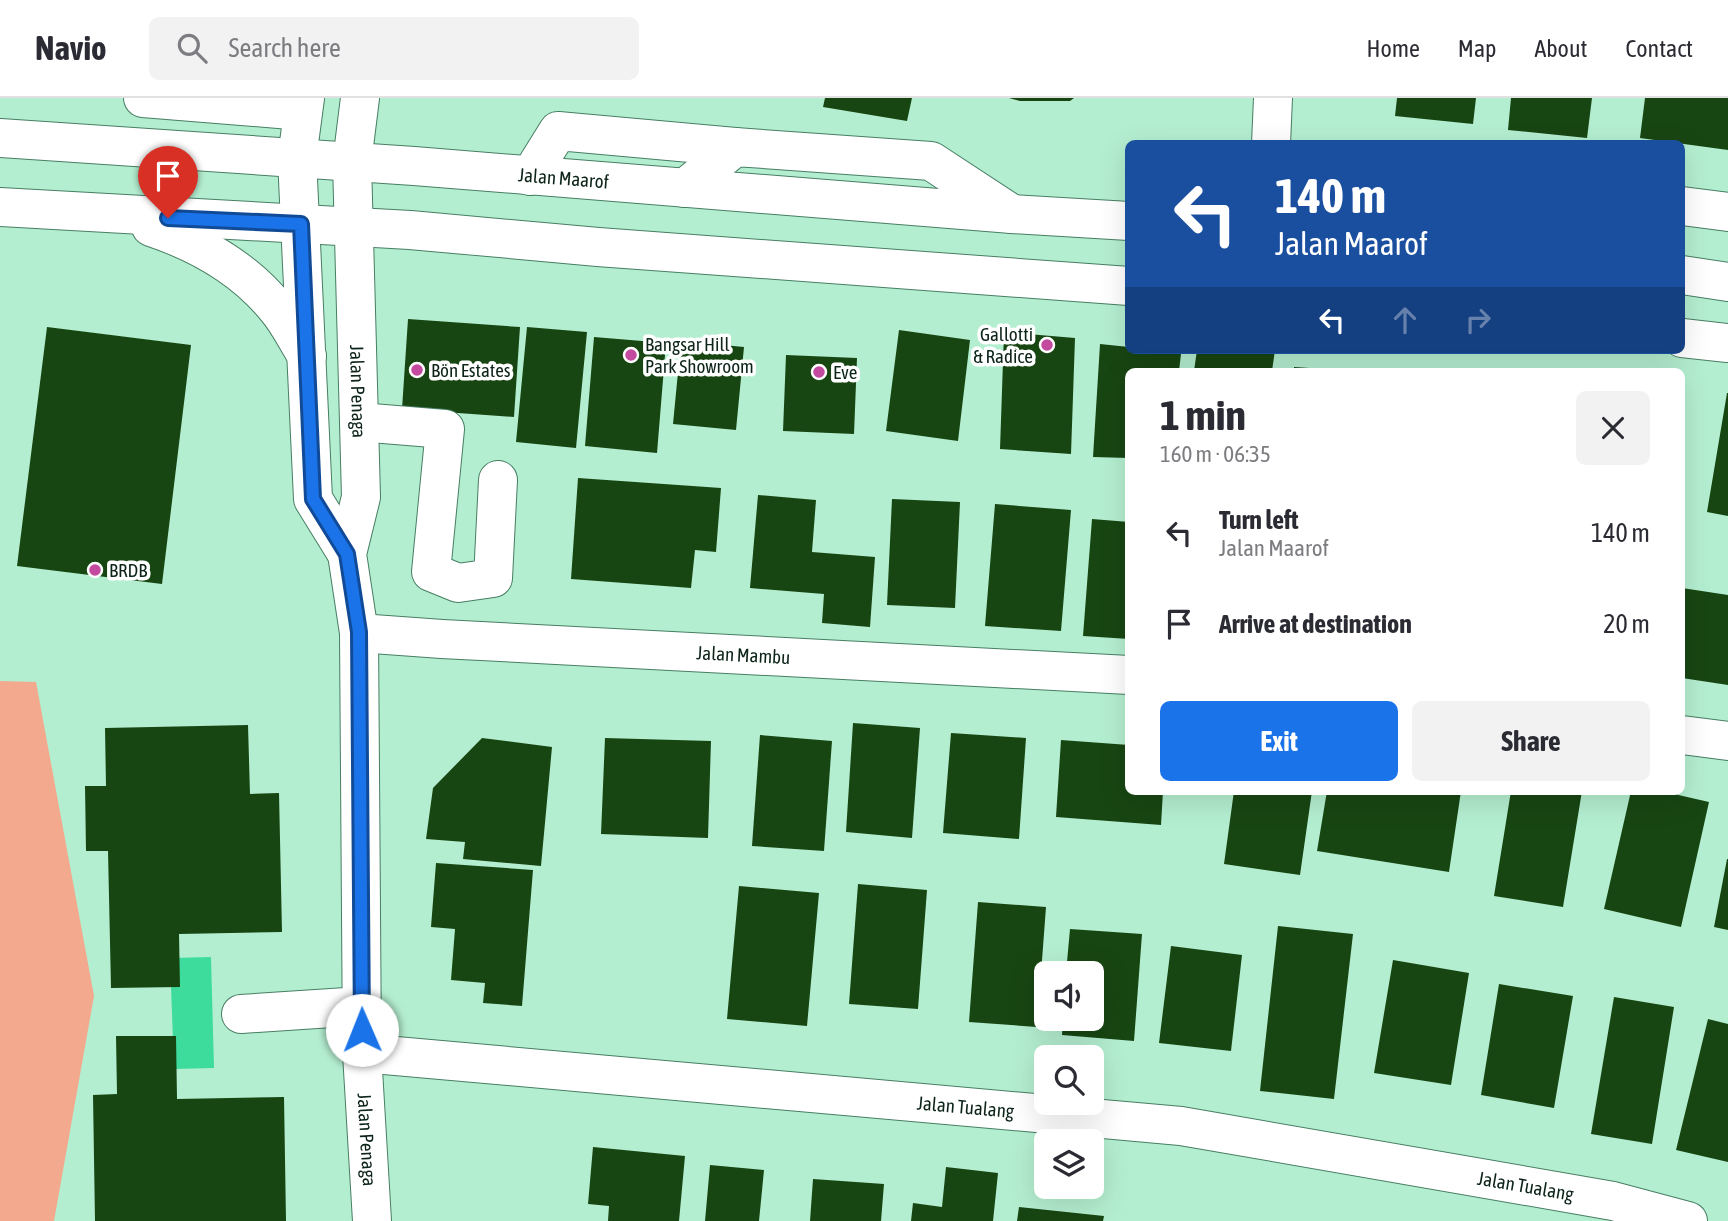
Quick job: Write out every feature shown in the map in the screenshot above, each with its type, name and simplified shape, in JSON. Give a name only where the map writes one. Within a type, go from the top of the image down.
[{"type":"street","points":[[143,98],[304,105]]},
{"type":"street","name":"Jalan Penaga","points":[[360,98],[352,162],[361,497],[347,554],[359,632],[362,1053],[372,1221]]},
{"type":"street","name":"Jalan Penaga","points":[[304,105],[297,158],[313,499],[347,554]]},
{"type":"street","points":[[530,176],[558,131],[931,161],[1012,214]]},
{"type":"street","name":"Jalan Maarof","points":[[0,138],[1125,221]]},
{"type":"street","points":[[685,188],[735,147]]},
{"type":"street","points":[[1685,206],[1728,212]]},
{"type":"street","points":[[0,207],[353,227],[1125,286]]},
{"type":"street","points":[[115,215],[184,238],[223,260],[277,309],[307,356]]},
{"type":"street","points":[[1685,275],[1728,282]]},
{"type":"street","points":[[1685,338],[1728,344]]},
{"type":"street","points":[[359,422],[445,429],[431,572],[458,583],[493,578],[498,480]]},
{"type":"street","name":"Jalan Mambu","points":[[359,632],[442,639],[1125,675]]},
{"type":"street","points":[[1685,735],[1728,741]]},
{"type":"street","points":[[241,1014],[362,1006]]},
{"type":"street","name":"Jalan Tualang","points":[[362,1053],[1181,1126],[1613,1201],[1688,1221]]},
{"type":"shaded area","points":[[0,681],[36,682],[94,996],[54,1221],[0,1221]]},
{"type":"shaded area","points":[[211,957],[214,1068],[174,1069],[170,958]]},
{"type":"building","points":[[825,98],[912,98],[907,121],[823,107]]},
{"type":"building","points":[[1009,98],[1074,98],[1070,101],[1020,101]]},
{"type":"building","points":[[1397,98],[1476,98],[1473,124],[1395,116]]},
{"type":"building","points":[[1511,98],[1592,98],[1587,138],[1508,130]]},
{"type":"building","points":[[1645,98],[1728,98],[1728,150],[1685,144],[1685,140],[1640,138]]},
{"type":"building","points":[[408,319],[520,327],[514,417],[402,409]]},
{"type":"building","points":[[47,327],[191,345],[162,584],[17,566]]},
{"type":"building","points":[[527,327],[587,332],[576,448],[516,442]]},
{"type":"building","points":[[899,330],[970,340],[958,441],[886,431]]},
{"type":"building","points":[[1004,332],[1075,338],[1071,454],[1000,449]]},
{"type":"building","points":[[594,337],[666,343],[657,453],[585,446]]},
{"type":"building","points":[[681,341],[744,347],[736,430],[673,424]]},
{"type":"building","points":[[1100,344],[1125,347],[1125,354],[1181,354],[1179,368],[1125,368],[1125,458],[1093,457]]},
{"type":"building","points":[[1196,354],[1274,354],[1272,368],[1194,368]]},
{"type":"building","points":[[786,355],[857,358],[854,434],[783,431]]},
{"type":"building","points":[[1728,393],[1728,516],[1707,512]]},
{"type":"building","points":[[578,478],[721,488],[716,552],[695,550],[691,588],[571,579]]},
{"type":"building","points":[[758,495],[816,500],[812,552],[875,557],[870,627],[822,623],[824,594],[750,588]]},
{"type":"building","points":[[892,499],[960,502],[955,608],[887,605]]},
{"type":"building","points":[[995,504],[1071,510],[1061,631],[985,626]]},
{"type":"building","points":[[1092,519],[1125,522],[1125,639],[1083,636]]},
{"type":"building","points":[[1685,588],[1728,595],[1728,685],[1685,678]]},
{"type":"building","points":[[853,723],[920,728],[912,838],[846,832]]},
{"type":"building","points":[[248,725],[250,794],[279,793],[282,932],[179,934],[180,987],[111,988],[108,851],[86,851],[85,786],[106,786],[105,728]]},
{"type":"building","points":[[951,733],[1026,738],[1019,839],[943,833]]},
{"type":"building","points":[[760,735],[832,741],[824,851],[752,846]]},
{"type":"building","points":[[482,738],[552,747],[541,866],[463,859],[465,842],[426,839],[433,788]]},
{"type":"building","points":[[605,738],[711,741],[708,838],[601,834]]},
{"type":"building","points":[[1061,740],[1125,745],[1125,795],[1163,795],[1161,825],[1056,817]]},
{"type":"building","points":[[1233,795],[1311,795],[1300,875],[1224,864]]},
{"type":"building","points":[[1326,795],[1460,795],[1449,872],[1317,851]]},
{"type":"building","points":[[1510,795],[1581,795],[1563,907],[1494,896]]},
{"type":"building","points":[[1630,795],[1678,795],[1709,802],[1681,927],[1604,909]]},
{"type":"building","points":[[1728,859],[1728,930],[1714,927]]},
{"type":"building","points":[[436,863],[533,870],[522,1006],[483,1003],[485,983],[451,980],[455,929],[431,927]]},
{"type":"building","points":[[858,884],[927,890],[918,1009],[849,1004]]},
{"type":"building","points":[[739,886],[819,893],[807,1026],[727,1019]]},
{"type":"building","points":[[978,902],[1046,907],[1042,961],[1034,961],[1034,1027],[969,1022]]},
{"type":"building","points":[[1278,926],[1353,934],[1334,1099],[1260,1091]]},
{"type":"building","points":[[1070,929],[1142,934],[1134,1041],[1062,1035],[1062,1031],[1104,1031],[1104,961],[1067,961]]},
{"type":"building","points":[[1171,946],[1242,955],[1231,1051],[1159,1043]]},
{"type":"building","points":[[1393,960],[1469,973],[1451,1085],[1374,1073]]},
{"type":"building","points":[[1499,984],[1573,996],[1554,1108],[1481,1095]]},
{"type":"building","points":[[1614,997],[1674,1007],[1652,1144],[1591,1134]]},
{"type":"building","points":[[1708,1019],[1728,1024],[1728,1162],[1676,1150]]},
{"type":"building","points":[[116,1036],[176,1036],[177,1099],[284,1097],[286,1221],[95,1221],[93,1095],[117,1094]]},
{"type":"building","points":[[593,1147],[685,1156],[679,1221],[608,1221],[609,1206],[588,1204]]},
{"type":"building","points":[[710,1165],[764,1170],[759,1221],[705,1221]]},
{"type":"building","points":[[946,1167],[998,1173],[993,1221],[911,1221],[913,1203],[942,1207]]},
{"type":"building","points":[[813,1179],[884,1184],[881,1221],[810,1221]]},
{"type":"building","points":[[1019,1207],[1104,1216],[1103,1221],[1017,1221]]},
{"type":"place","name":"Gallotti & Radice","points":[[1047,345]]},
{"type":"place","name":"Bangsar Hill Park Showroom","points":[[631,355]]},
{"type":"place","name":"Bön Estates","points":[[417,370]]},
{"type":"place","name":"Eve","points":[[819,372]]},
{"type":"place","name":"BRDB","points":[[95,570]]},
{"type":"route","points":[[168,218],[301,224],[313,499],[347,554],[359,632],[362,1030]]}]
